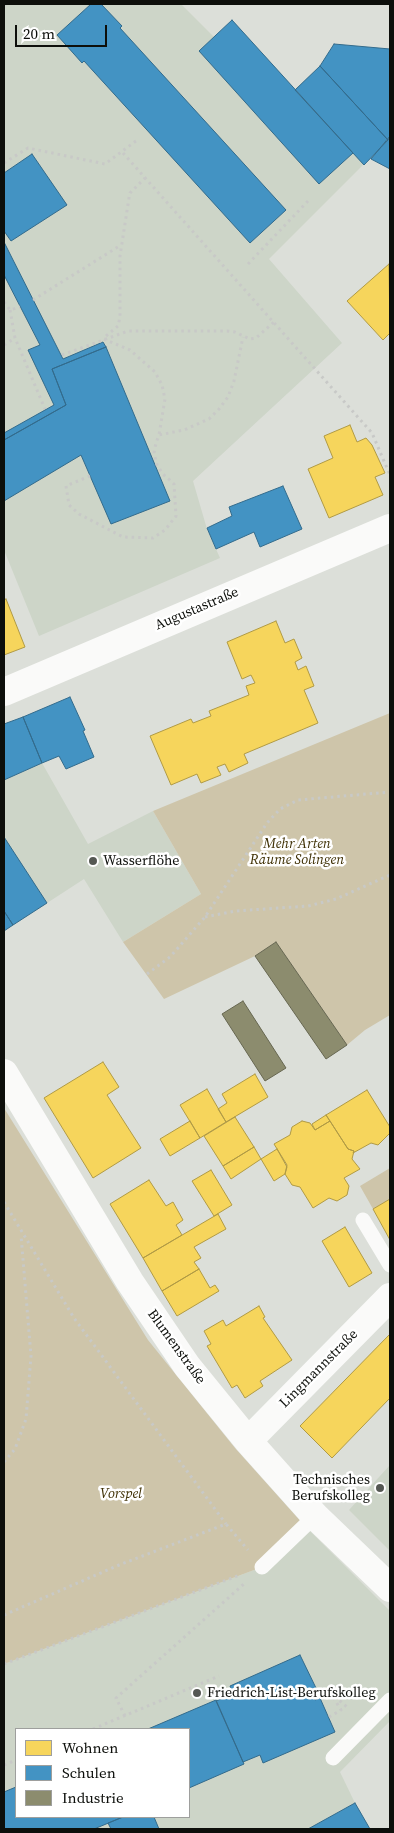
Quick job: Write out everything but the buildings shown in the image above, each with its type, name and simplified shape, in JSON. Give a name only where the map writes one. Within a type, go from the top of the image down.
[{"type":"street","name":"Augustastraße","points":[[4,692],[390,528]]},
{"type":"street","name":"Blumenstraße","points":[[4,1073],[130,1282],[187,1366],[248,1441],[315,1516],[390,1588]]},
{"type":"street","name":"Lingmannstraße","points":[[248,1441],[390,1297]]},
{"type":"lane","points":[[363,1220],[390,1265]]},
{"type":"lane","points":[[262,1567],[315,1516]]},
{"type":"lane","points":[[333,1758],[390,1700]]},
{"type":"path","points":[[4,163],[28,148],[105,164],[136,141]]},
{"type":"path","points":[[123,152],[372,433],[390,475]]},
{"type":"path","points":[[103,338],[118,326],[120,317],[122,245],[130,193],[145,178]]},
{"type":"path","points":[[248,264],[308,201]]},
{"type":"path","points":[[33,300],[122,245]]},
{"type":"path","points":[[4,302],[10,310],[15,338],[45,409]]},
{"type":"path","points":[[10,310],[20,307]]},
{"type":"path","points":[[62,355],[128,330],[227,331],[235,332],[243,337],[256,338],[274,322]]},
{"type":"path","points":[[159,435],[184,430],[209,419],[220,408],[228,397],[234,381],[243,337]]},
{"type":"path","points":[[4,345],[15,338]]},
{"type":"path","points":[[90,476],[66,486],[69,505],[79,514],[123,537],[153,538],[165,530],[176,516],[174,484],[163,474],[154,453],[165,399],[162,385],[155,372],[130,350],[103,338]]},
{"type":"path","points":[[146,974],[170,958],[205,917],[267,823],[280,809],[298,800],[390,792]]},
{"type":"path","points":[[205,917],[236,911],[308,906],[336,899],[390,875]]},
{"type":"path","points":[[4,1202],[21,1234],[74,1318],[226,1524],[262,1567]]},
{"type":"path","points":[[4,1462],[15,1449],[26,1419],[31,1356],[21,1234]]},
{"type":"path","points":[[4,1615],[119,1565],[226,1524]]},
{"type":"path","points":[[4,1664],[262,1567]]},
{"type":"path","points":[[125,1716],[116,1698],[262,1567]]},
{"type":"path","points":[[95,1728],[219,1676]]},
{"type":"path","points":[[329,1718],[341,1710],[330,1692]]},
{"type":"shaded area","points":[[4,4],[181,4],[214,37],[232,20],[295,89],[320,66],[334,44],[390,49],[390,136],[388,140],[269,259],[342,343],[193,481],[207,529],[220,558],[39,636],[4,550]]},
{"type":"shaded area","name":"Wasserflöhe","points":[[42,763],[88,844],[153,811],[201,894],[123,942],[84,879],[4,931],[4,780]]},
{"type":"shaded area","name":"Technisches Berufskolleg","points":[[390,1465],[390,1551],[349,1510]]},
{"type":"shaded area","name":"Friedrich-List-Berufskolleg","points":[[304,1525],[390,1611],[390,1721],[340,1772],[355,1803],[308,1829],[4,1829],[4,1664],[262,1567]]},
{"type":"green space","name":"Mehr Arten Räume Solingen","points":[[390,713],[390,1015],[365,1030],[347,1045],[276,942],[255,956],[164,999],[123,942],[201,894],[153,811]]},
{"type":"green space","name":"Vorspel","points":[[4,1108],[148,1340],[235,1448],[304,1525],[262,1567],[4,1664]]},
{"type":"green space","points":[[390,1168],[390,1199],[373,1209],[360,1186]]},
{"type":"place","name":"Wasserflöhe","points":[[93,861]]},
{"type":"place","name":"Technisches Berufskolleg","points":[[380,1488]]},
{"type":"place","name":"Friedrich-List-Berufskolleg","points":[[197,1693]]}]
